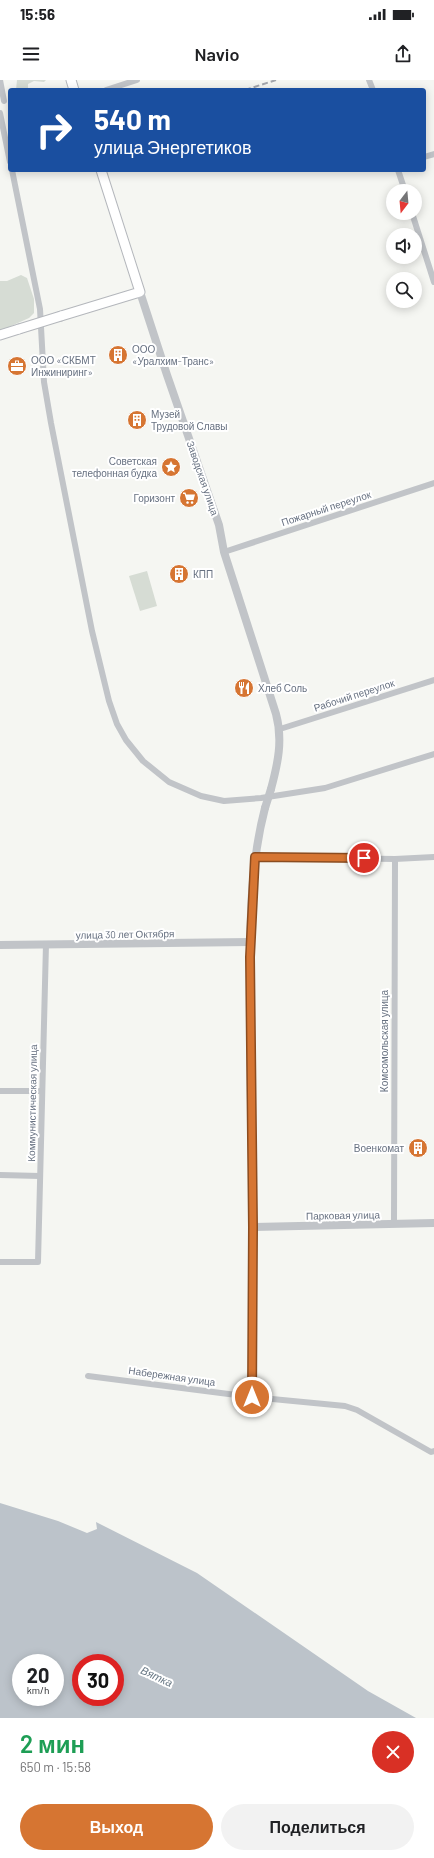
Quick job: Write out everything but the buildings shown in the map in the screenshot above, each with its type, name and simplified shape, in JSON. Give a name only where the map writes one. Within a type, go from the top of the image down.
[{"type":"main road","name":"Заводская улица","points":[[102,172],[140,292]]},
{"type":"main road","points":[[0,335],[140,292]]},
{"type":"street","points":[[0,80],[4,101]]},
{"type":"street","points":[[112,88],[137,80]]},
{"type":"street","points":[[0,114],[8,152]]},
{"type":"street","points":[[12,172],[40,309],[44,375],[49,409],[92,631],[109,701],[117,724],[126,740],[143,761],[169,782],[201,796],[224,801],[261,798],[325,788],[434,754]]},
{"type":"street","points":[[399,172],[403,184]]},
{"type":"street","points":[[414,220],[434,282]]},
{"type":"street","name":"Заводская улица","points":[[140,292],[219,525],[224,552],[280,729],[278,762],[255,857],[250,942],[250,1075],[253,1227]]},
{"type":"street","name":"Пожарный переулок","points":[[224,552],[434,483]]},
{"type":"street","name":"Рабочий переулок","points":[[280,729],[434,680]]},
{"type":"street","points":[[255,857],[395,859],[434,857]]},
{"type":"street","name":"Комсомольская улица","points":[[394,1224],[395,859]]},
{"type":"street","name":"улица 30 лет Октября","points":[[0,945],[250,942]]},
{"type":"street","name":"Коммунистическая улица","points":[[0,1262],[38,1262],[46,944]]},
{"type":"street","points":[[0,1092],[42,1091]]},
{"type":"street","points":[[0,1175],[40,1176]]},
{"type":"street","name":"Парковая улица","points":[[253,1227],[434,1223]]},
{"type":"street","points":[[252,1397],[253,1227]]},
{"type":"street","name":"Набережная улица","points":[[88,1376],[252,1397],[335,1405],[357,1410],[434,1451]]},
{"type":"shaded area","points":[[17,80],[46,80],[44,82],[34,81],[28,84],[28,88],[16,88]]},
{"type":"shaded area","points":[[21,275],[27,278],[34,299],[34,313],[29,318],[0,331],[0,281],[7,281]]},
{"type":"shaded area","points":[[147,571],[157,606],[140,611],[129,576]]},
{"type":"water","name":"Вятка","points":[[0,1503],[58,1521],[87,1533],[97,1529],[96,1522],[197,1573],[368,1691],[416,1718],[0,1718]]},
{"type":"railway","points":[[251,88],[276,80]]},
{"type":"place","name":"ООО «Уралхим-Транс»","points":[[118,355]]},
{"type":"place","name":"ООО «СКБМТ Инжиниринг»","points":[[17,366]]},
{"type":"place","name":"Музей Трудовой Славы","points":[[137,420]]},
{"type":"place","name":"Советская телефонная будка","points":[[171,467]]},
{"type":"place","name":"Горизонт","points":[[189,498]]},
{"type":"place","name":"КПП","points":[[179,574]]},
{"type":"place","name":"Хлеб Соль","points":[[244,688]]},
{"type":"place","name":"Военкомат","points":[[418,1148]]},
{"type":"route","points":[[252,1397],[253,1227],[250,1075],[250,942],[255,857],[364,858]]}]
